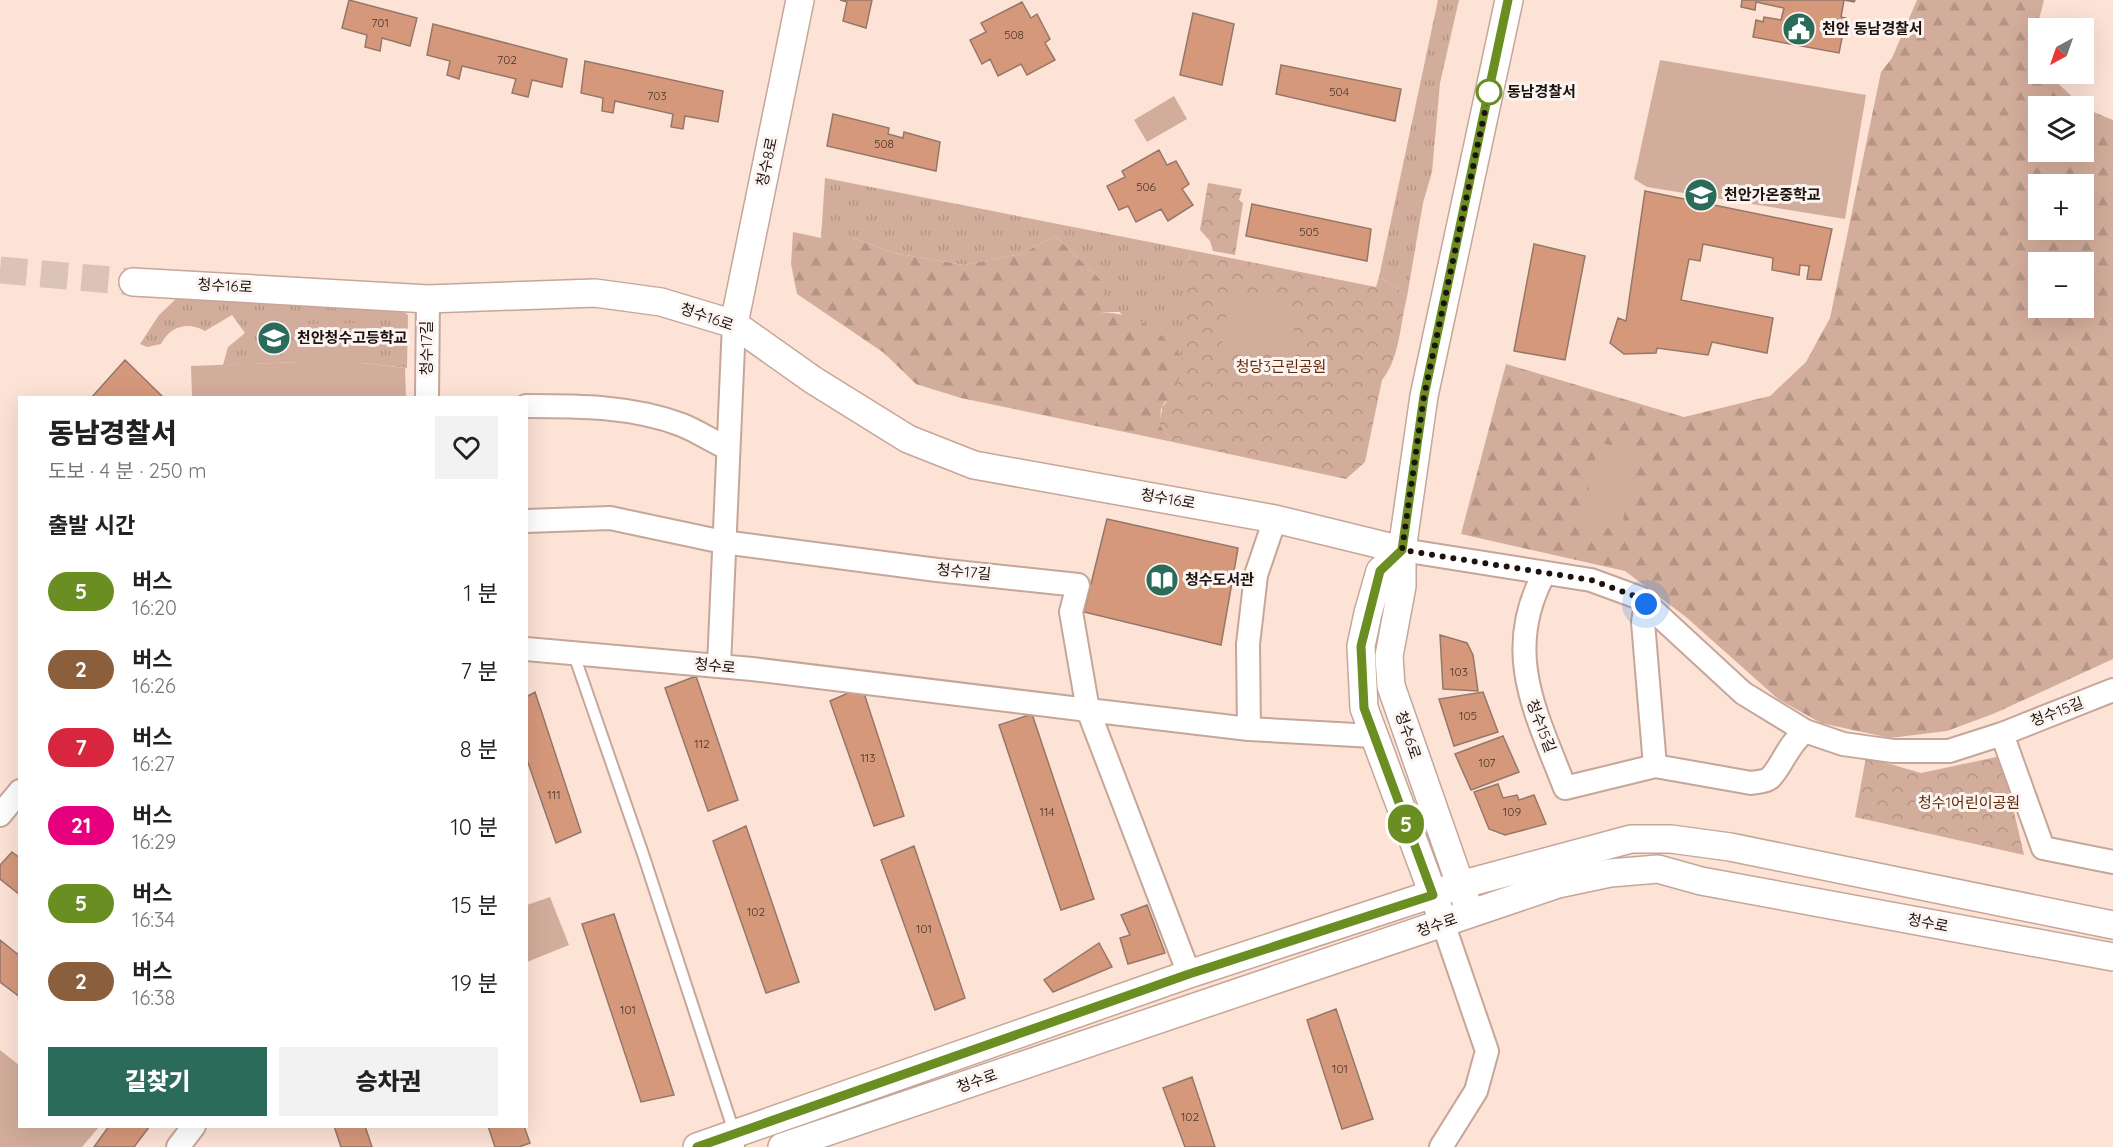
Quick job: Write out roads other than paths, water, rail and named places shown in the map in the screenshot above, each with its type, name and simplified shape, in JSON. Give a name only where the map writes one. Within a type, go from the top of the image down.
[{"type":"street","name":"청수8로","points":[[734,324],[800,0]]},
{"type":"street","name":"청수6로","points":[[1471,914],[1391,686],[1389,656],[1402,585],[1402,550],[1424,396],[1509,0]]},
{"type":"street","name":"청수16로","points":[[133,282],[428,299],[595,293],[660,302],[734,324],[813,380],[908,439],[974,465],[1275,519],[1402,550]]},
{"type":"street","name":"청수17길","points":[[427,396],[428,299]]},
{"type":"street","points":[[719,666],[734,324]]},
{"type":"street","points":[[528,406],[583,406],[639,412],[683,425],[727,448]]},
{"type":"street","name":"청수17길","points":[[528,520],[610,518],[723,542],[937,570],[1078,585],[1071,612],[1088,710]]},
{"type":"street","points":[[1249,729],[1248,644],[1256,575],[1275,519]]},
{"type":"street","points":[[1402,550],[1380,571],[1361,646],[1364,708],[1456,958],[1487,1051],[1476,1091],[1441,1147]]},
{"type":"street","name":"청수15길","points":[[1402,550],[1591,580],[1640,598],[1743,693],[1805,731],[1843,744],[1893,752],[1948,751],[2002,734],[2113,690]]},
{"type":"street","name":"청수15길","points":[[1544,574],[1533,593],[1523,631],[1522,660],[1530,697],[1565,788],[1655,766],[1751,783],[1762,782],[1769,778],[1786,750],[1805,731]]},
{"type":"street","points":[[1646,604],[1643,622],[1655,766]]},
{"type":"street","name":"청수로","points":[[528,649],[719,666],[1088,710]]},
{"type":"street","points":[[1189,974],[1088,710],[1249,729],[1373,736]]},
{"type":"street","points":[[2002,734],[2043,848],[2113,862]]},
{"type":"street","name":"청수로","points":[[697,1147],[737,1141],[1189,974],[1460,885],[1631,839],[1671,839],[1730,847],[2113,925]]},
{"type":"street","name":"청수로","points":[[782,1147],[1558,884],[1610,873],[1658,870],[1701,881],[2113,957]]},
{"type":"street","points":[[1456,958],[1458,931],[1471,914]]},
{"type":"street","points":[[178,1147],[192,1128]]},
{"type":"lane","points":[[573,652],[643,854],[737,1141]]},
{"type":"tunnel","points":[[0,270],[133,282]]},
{"type":"place","name":"천안 동남경찰서","points":[[1799,29]]},
{"type":"place","name":"동남경찰서","points":[[1489,92]]},
{"type":"place","name":"천안가온중학교","points":[[1701,195]]},
{"type":"place","name":"천안청수고등학교","points":[[274,338]]},
{"type":"place","name":"청수도서관","points":[[1162,580]]},
{"type":"park label","name":"청당3근린공원","points":[[1281,367]]},
{"type":"park label","name":"청수1어린이공원","points":[[1969,803]]}]
